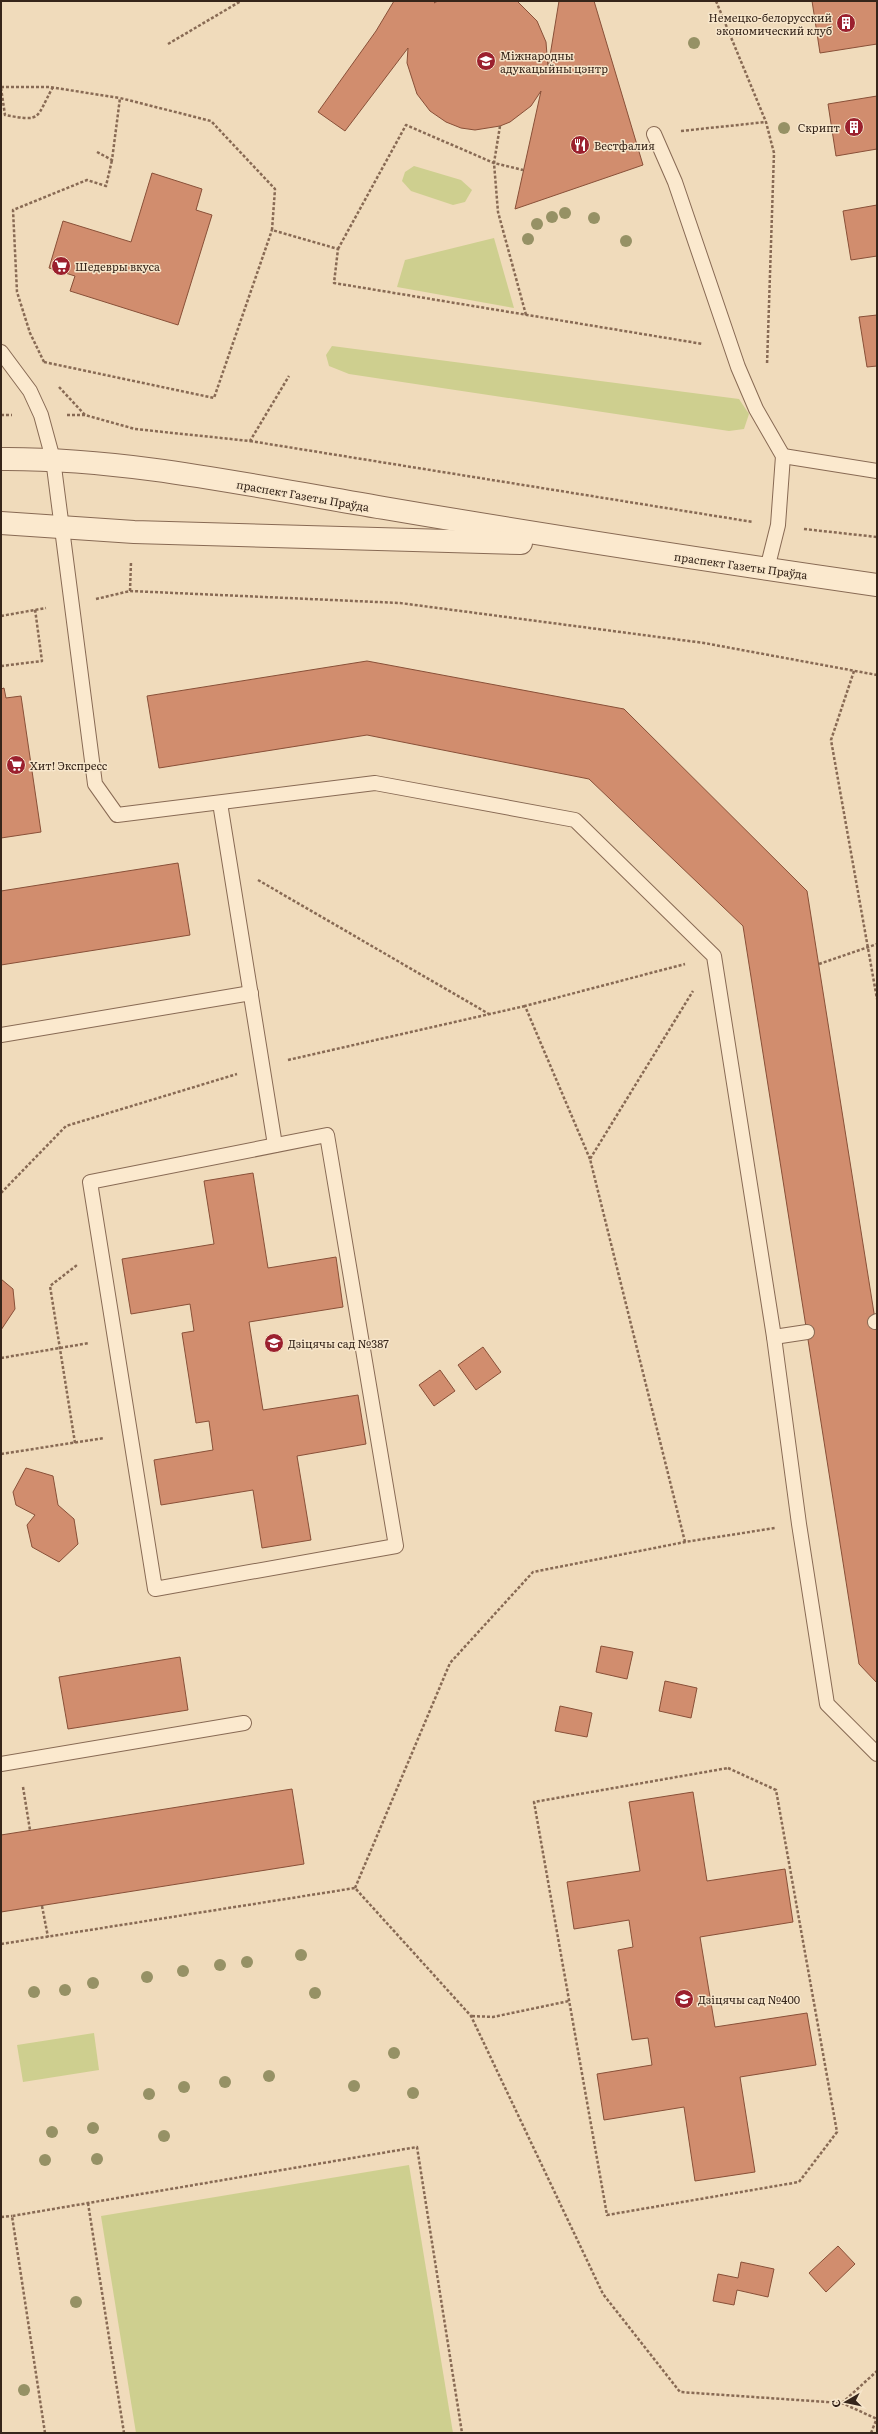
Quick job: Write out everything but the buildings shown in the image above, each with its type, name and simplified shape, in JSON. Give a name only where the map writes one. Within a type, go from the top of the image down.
[{"type":"street","name":"праспект Газеты Праўда","points":[[1,459],[53,459],[133,466],[604,546],[877,584]]},
{"type":"street","name":"праспект Газеты Праўда","points":[[1,523],[134,532],[604,546]]},
{"type":"lane","points":[[654,134],[675,182],[731,349],[756,409],[783,456],[778,526],[767,569]]},
{"type":"lane","points":[[1,352],[30,391],[42,415],[53,459],[61,526],[73,604],[95,784],[117,815],[375,783],[575,820],[714,956],[774,1338],[799,1524],[827,1704],[877,1754]]},
{"type":"lane","points":[[783,456],[877,471]]},
{"type":"lane","points":[[220,803],[275,1145]]},
{"type":"lane","points":[[1,1036],[251,993]]},
{"type":"lane","points":[[327,1135],[396,1546],[155,1589],[100,1246],[90,1182],[327,1135]]},
{"type":"lane","points":[[774,1338],[807,1332]]},
{"type":"lane","points":[[1,1764],[244,1723]]},
{"type":"path","points":[[168,44],[240,1]]},
{"type":"path","points":[[716,1],[766,122],[774,153],[766,372]]},
{"type":"path","points":[[44,362],[214,398],[272,230],[275,189],[211,121],[120,98],[53,87],[1,88],[5,115],[31,120],[36,117],[53,87]]},
{"type":"path","points":[[48,368],[30,333],[17,292],[13,210],[88,180],[106,186],[112,160],[120,98]]},
{"type":"path","points":[[654,134],[766,122]]},
{"type":"path","points":[[523,170],[494,163],[406,126],[338,249],[334,283],[731,349]]},
{"type":"path","points":[[500,126],[494,163],[498,212],[526,315]]},
{"type":"path","points":[[97,152],[112,160]]},
{"type":"path","points":[[272,230],[338,249]]},
{"type":"path","points":[[250,441],[289,376]]},
{"type":"path","points":[[55,381],[85,415]]},
{"type":"path","points":[[65,415],[85,415],[135,429],[250,441],[778,526],[877,538]]},
{"type":"path","points":[[1,616],[35,609],[73,604],[130,591],[400,603],[704,643],[877,675]]},
{"type":"path","points":[[1,666],[42,661],[35,609]]},
{"type":"path","points":[[854,670],[831,740],[877,999]]},
{"type":"path","points":[[230,864],[490,1014]]},
{"type":"path","points":[[819,964],[877,944]]},
{"type":"path","points":[[590,1159],[714,956]]},
{"type":"path","points":[[685,1542],[590,1159],[525,1006],[714,956]]},
{"type":"path","points":[[75,1443],[50,1286],[100,1246]]},
{"type":"path","points":[[1,1358],[115,1338]]},
{"type":"path","points":[[1,1454],[130,1434]]},
{"type":"path","points":[[355,1888],[450,1663],[533,1572],[685,1542],[799,1524]]},
{"type":"path","points":[[19,1760],[30,1830]]},
{"type":"path","points":[[728,1768],[776,1790],[837,2132],[799,2182],[607,2215],[569,2001],[534,1802],[728,1768]]},
{"type":"path","points":[[1,1944],[48,1938],[355,1888]]},
{"type":"path","points":[[355,1888],[471,2016],[603,2294],[680,2392],[842,2403],[877,2418],[871,2433]]},
{"type":"path","points":[[42,1906],[48,1938]]},
{"type":"path","points":[[471,2016],[493,2017],[569,2001]]},
{"type":"path","points":[[1,2217],[417,2147],[462,2433]]},
{"type":"path","points":[[88,2203],[124,2433]]},
{"type":"path","points":[[12,2216],[45,2433]]},
{"type":"path","points":[[842,2403],[877,2370]]},
{"type":"green space","points":[[414,166],[461,180],[472,190],[465,202],[453,205],[411,191],[402,181],[405,172]]},
{"type":"green space","points":[[494,238],[514,308],[397,287],[405,260]]},
{"type":"green space","points":[[332,346],[739,399],[749,414],[744,429],[729,431],[349,374],[329,366],[326,355]]},
{"type":"green space","points":[[94,2033],[99,2070],[23,2082],[17,2045]]},
{"type":"green space","points":[[409,2165],[453,2433],[136,2433],[101,2216]]},
{"type":"place","name":"Немецко-белорусский экономический клуб","points":[[846,23]]},
{"type":"place","name":"Міжнародны адукацыйны цэнтр","points":[[486,61]]},
{"type":"place","name":"Скрипт","points":[[854,127]]},
{"type":"place","name":"Вестфалия","points":[[580,145]]},
{"type":"place","name":"Шедевры вкуса","points":[[61,266]]},
{"type":"place","name":"Хит! Экспресс","points":[[16,765]]},
{"type":"place","name":"Дзіцячы сад №387","points":[[274,1343]]},
{"type":"place","name":"Дзіцячы сад №400","points":[[684,1999]]}]
